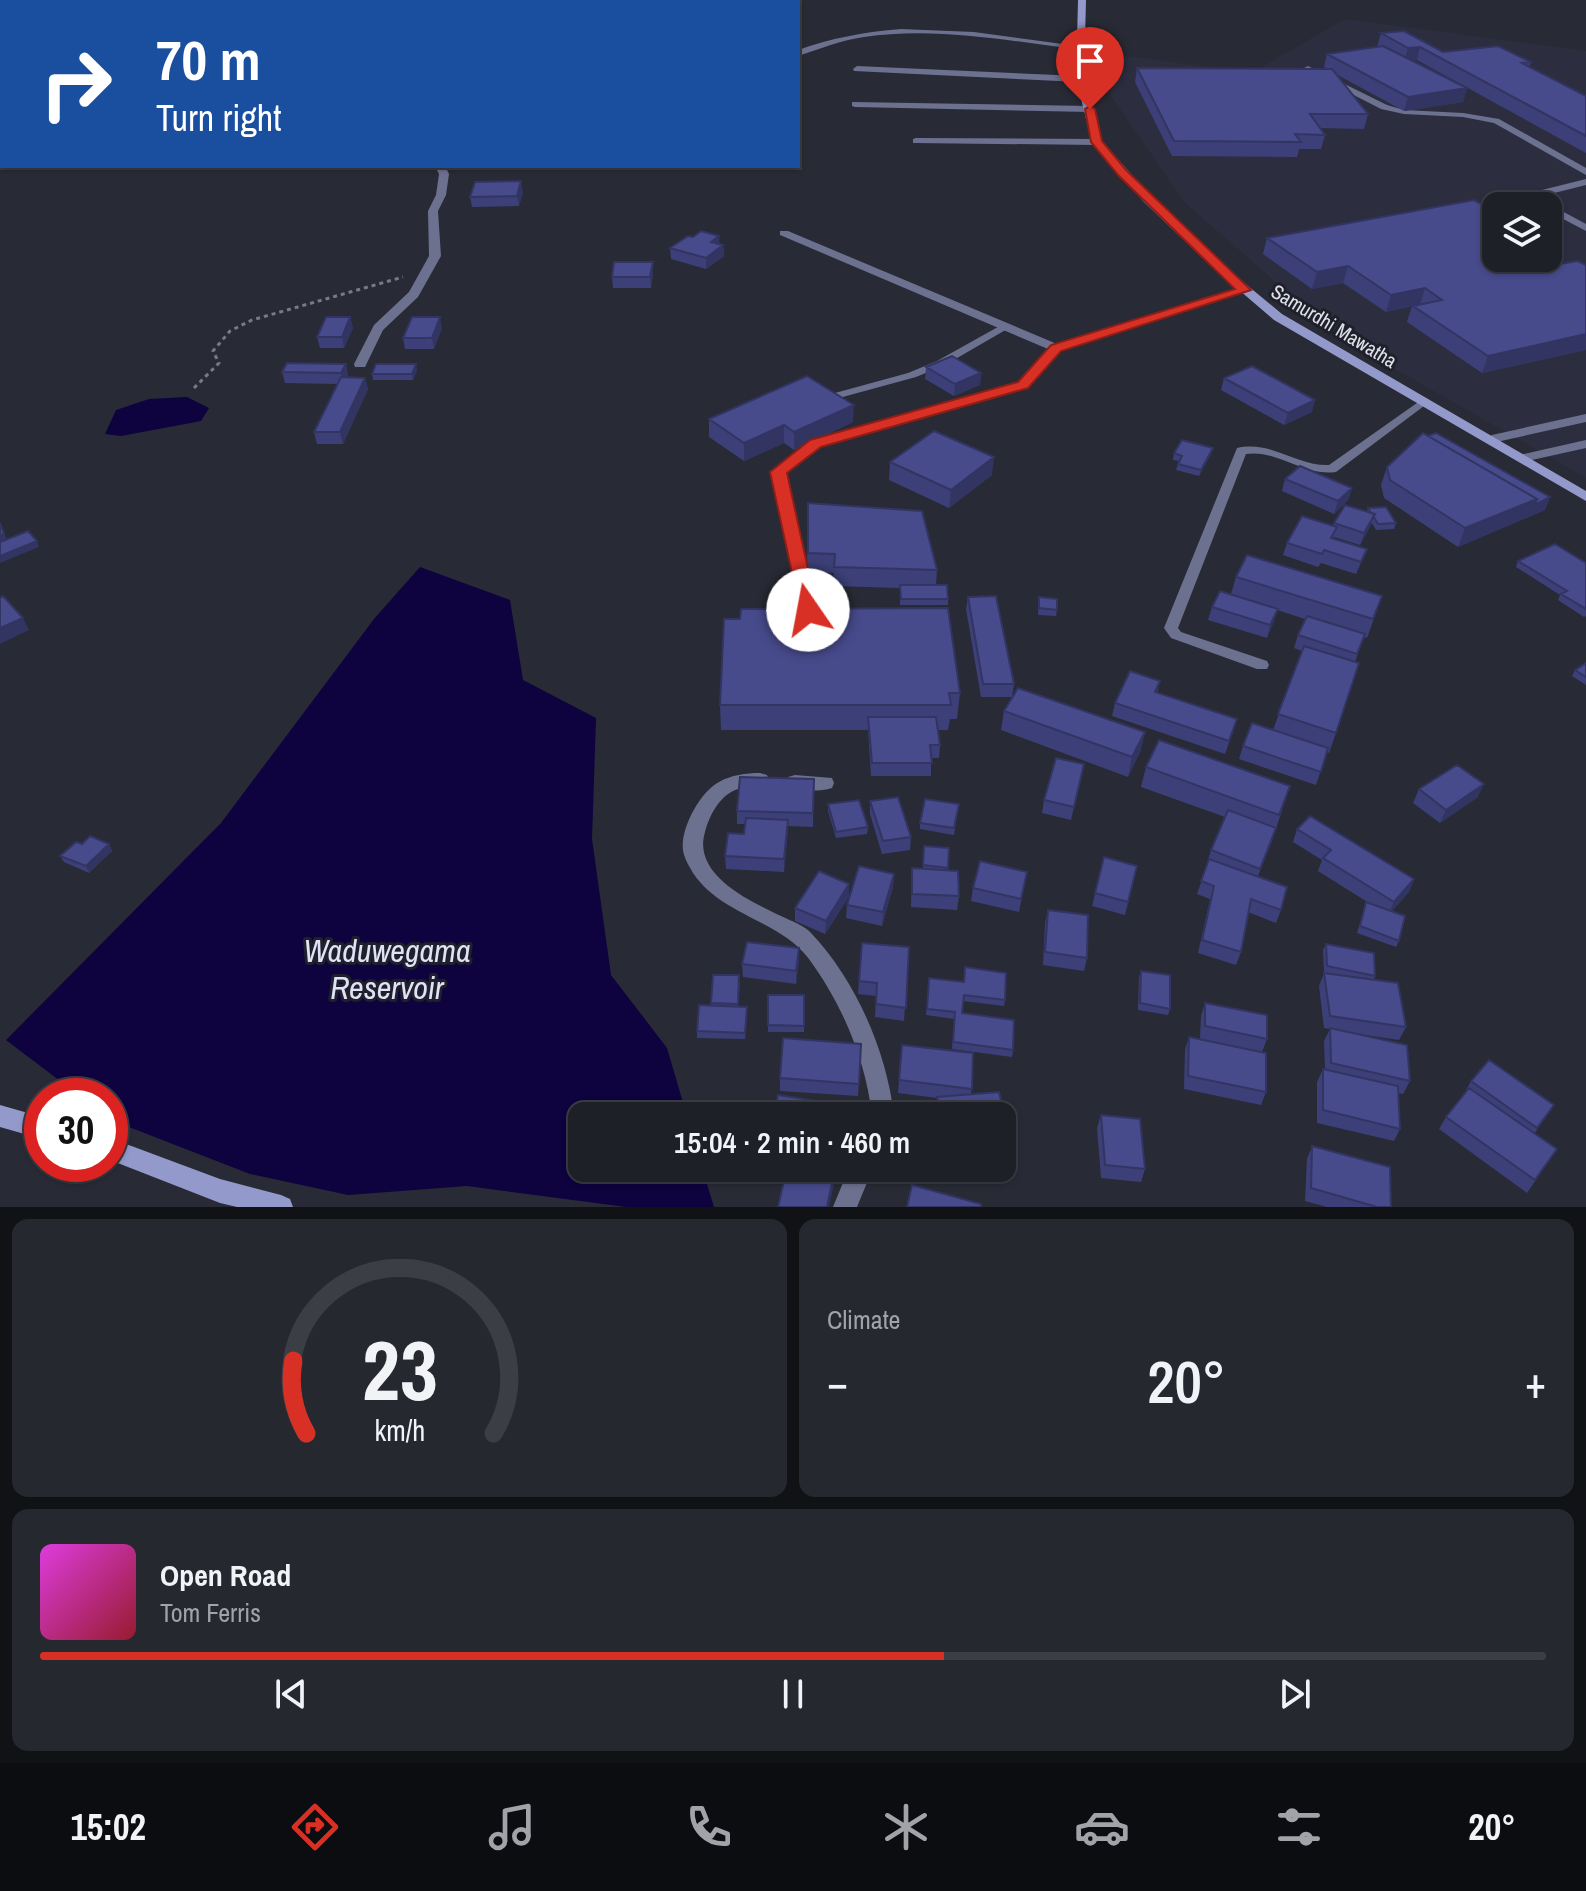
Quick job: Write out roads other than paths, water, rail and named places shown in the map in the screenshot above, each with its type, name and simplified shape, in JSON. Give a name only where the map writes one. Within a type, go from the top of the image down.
[{"type":"main road","name":"Samurdhi Mawatha","points":[[1082,0],[1080,79],[1097,142],[1148,200],[1278,317],[1492,439],[1586,497]]},
{"type":"main road","points":[[0,1116],[24,1123]]},
{"type":"main road","points":[[128,1156],[220,1191],[281,1207]]},
{"type":"street","points":[[800,52],[851,36],[885,32],[1081,47]]},
{"type":"street","points":[[857,69],[1080,79]]},
{"type":"street","points":[[855,104],[1090,109]]},
{"type":"street","points":[[916,141],[1097,142]]},
{"type":"street","points":[[360,364],[378,328],[414,294],[435,256],[433,211],[441,195],[444,174],[441,168]]},
{"type":"street","points":[[784,233],[1056,348]]},
{"type":"street","points":[[808,610],[778,472],[815,443],[1023,385],[1056,348],[1245,290]]},
{"type":"street","points":[[825,783],[731,782],[712,795],[699,822],[693,848],[701,872],[717,887],[802,936],[812,947],[850,1013],[875,1072],[880,1102]]},
{"type":"street","points":[[845,1207],[855,1182]]},
{"type":"lane","points":[[1308,68],[1384,107],[1404,112],[1463,115],[1496,121],[1586,172]]},
{"type":"lane","points":[[1545,192],[1586,182]]},
{"type":"lane","points":[[1562,214],[1586,228]]},
{"type":"lane","points":[[828,398],[912,375],[941,363],[1005,326]]},
{"type":"lane","points":[[1262,665],[1176,635],[1171,628],[1241,451],[1258,449],[1318,469],[1332,469],[1424,401]]},
{"type":"lane","points":[[1492,439],[1586,418]]},
{"type":"lane","points":[[1523,458],[1586,444]]},
{"type":"water","points":[[187,397],[209,408],[201,421],[121,436],[105,434],[116,410],[149,399]]},
{"type":"water","name":"Waduwegama Reservoir","points":[[420,567],[510,600],[523,680],[596,718],[592,839],[611,975],[667,1048],[683,1102],[568,1102],[568,1182],[706,1182],[714,1207],[626,1207],[467,1186],[348,1195],[250,1174],[128,1127],[128,1078],[56,1078],[6,1040],[221,823],[374,619]]}]
